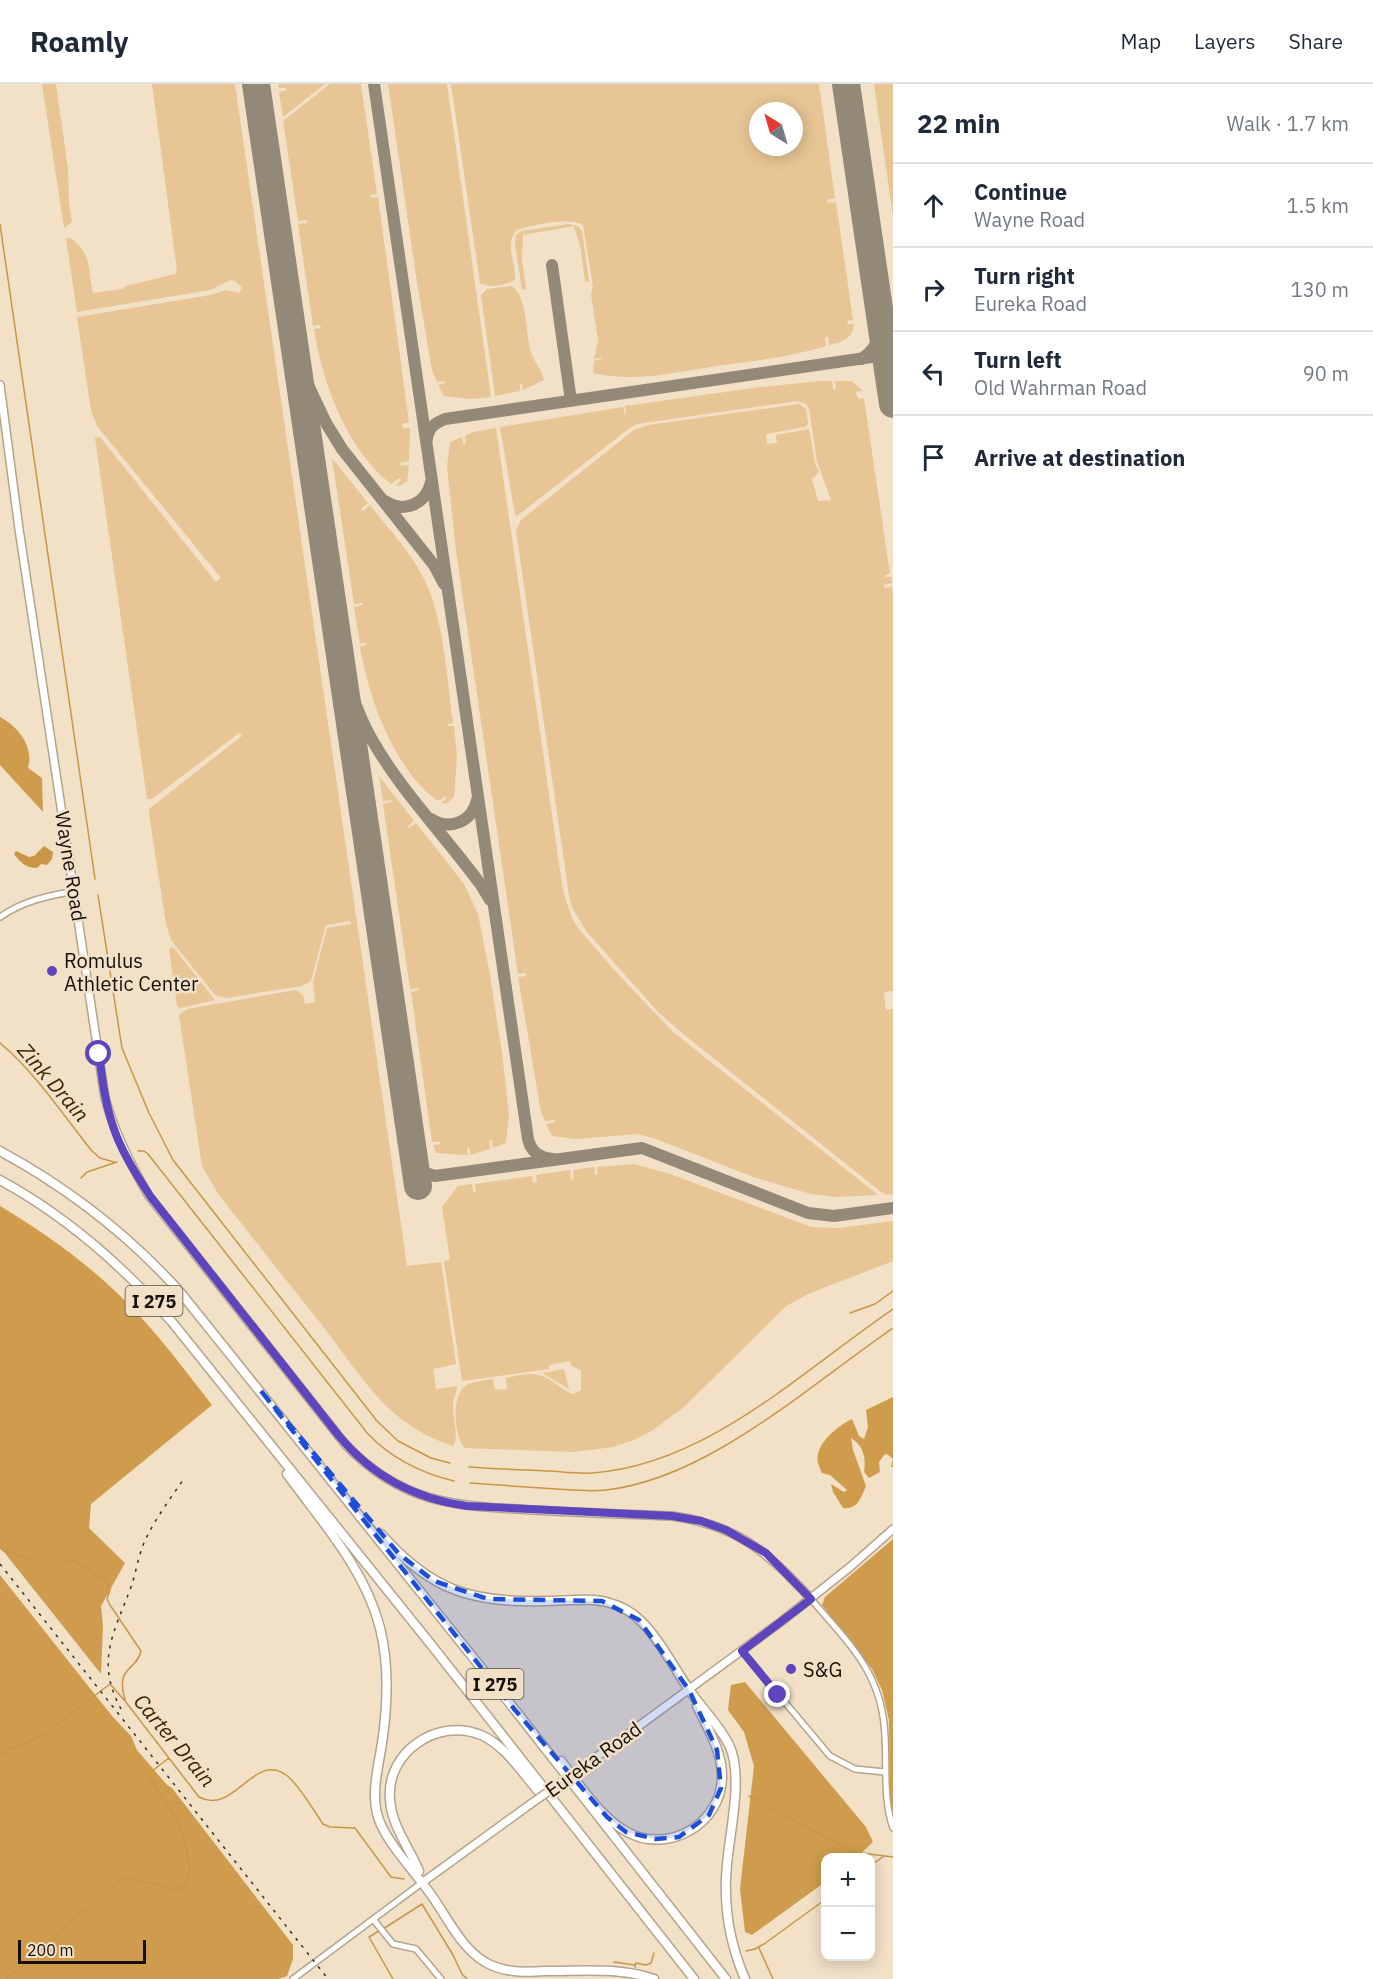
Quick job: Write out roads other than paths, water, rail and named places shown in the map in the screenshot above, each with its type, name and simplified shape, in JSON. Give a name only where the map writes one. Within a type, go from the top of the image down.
[{"type":"highway","name":"I 275","points":[[0,1150],[73,1195],[138,1248],[180,1292],[515,1710],[726,1979]]},
{"type":"highway","name":"I 275","points":[[0,1180],[63,1220],[124,1271],[172,1322],[433,1647],[694,1979]]},
{"type":"highway","points":[[261,1391],[299,1433],[382,1535],[415,1568],[434,1581],[454,1590],[488,1599],[529,1602],[597,1600],[617,1605],[630,1612],[644,1625],[726,1740],[736,1767],[725,1892],[732,1939],[746,1979]]},
{"type":"highway","points":[[242,1409],[356,1569],[372,1605],[385,1653],[388,1679],[376,1809],[385,1832],[423,1882],[464,1943],[490,1965],[508,1971],[612,1971],[635,1973],[654,1979]]},
{"type":"highway","points":[[515,1710],[616,1825],[635,1836],[669,1839],[679,1837],[699,1825],[714,1806],[721,1788],[722,1765],[689,1690]]},
{"type":"highway","points":[[423,1882],[393,1818],[389,1797],[391,1780],[397,1764],[408,1750],[430,1735],[446,1731],[469,1732],[481,1735],[495,1743],[600,1860]]},
{"type":"main road","name":"Wayne Road","points":[[0,385],[105,1098],[113,1128],[124,1153],[160,1210],[339,1436],[360,1459],[376,1472],[403,1488],[458,1505],[672,1516],[715,1526],[766,1553],[811,1599]]},
{"type":"main road","name":"Eureka Road","points":[[423,1882],[742,1651],[811,1599],[891,1532]]},
{"type":"street","points":[[0,917],[36,898],[75,891]]},
{"type":"street","points":[[811,1599],[867,1668],[880,1698],[885,1736],[889,1818],[893,1828]]},
{"type":"street","points":[[742,1651],[830,1756],[855,1769],[885,1772]]},
{"type":"street","name":"Eureka Road","points":[[293,1979],[423,1882]]},
{"type":"street","points":[[373,1919],[393,1944],[416,1948],[441,1979]]},
{"type":"waterway","points":[[0,224],[95,879]]},
{"type":"waterway","points":[[98,895],[122,1048],[149,1113],[173,1160],[377,1421],[398,1441],[431,1458],[450,1463]]},
{"type":"waterway","name":"Zink Drain","points":[[0,1043],[37,1080],[92,1151],[100,1158],[114,1162]]},
{"type":"waterway","points":[[138,1151],[148,1154],[368,1434],[407,1464],[454,1481]]},
{"type":"waterway","points":[[81,1178],[87,1172],[117,1162]]},
{"type":"waterway","points":[[850,1313],[875,1304],[893,1291]]},
{"type":"waterway","points":[[469,1467],[592,1473],[634,1466],[675,1453],[714,1434],[752,1411],[893,1309]]},
{"type":"waterway","points":[[470,1483],[594,1491],[644,1482],[682,1468],[720,1449],[793,1401],[893,1328]]},
{"type":"waterway","points":[[0,1547],[2,1550],[32,1560],[72,1560],[104,1579],[110,1590],[107,1599],[110,1605],[141,1651],[123,1680],[125,1700]]},
{"type":"waterway","name":"Carter Drain","points":[[0,1756],[9,1749],[42,1736],[110,1684],[199,1797],[211,1801],[223,1798],[254,1776],[264,1771],[275,1770],[286,1775],[296,1784],[323,1824],[330,1827],[355,1828],[391,1877],[404,1879]]},
{"type":"waterway","points":[[6,1979],[51,1943],[71,1920],[96,1902],[110,1887],[125,1878],[162,1886],[173,1891],[185,1886],[190,1868],[182,1829],[148,1774],[169,1758]]},
{"type":"waterway","points":[[749,1796],[853,1852],[893,1857]]},
{"type":"waterway","name":"Carter Drain","points":[[875,1862],[884,1856]]},
{"type":"waterway","name":"Carter Drain","points":[[746,1951],[764,1944],[821,1903]]},
{"type":"waterway","name":"Carter Drain","points":[[383,1929],[422,1904],[467,1979]]},
{"type":"waterway","points":[[379,1931],[369,1937],[393,1979]]},
{"type":"waterway","name":"Carter Drain","points":[[759,1948],[773,1979]]},
{"type":"waterway","points":[[635,1967],[636,1963],[646,1965],[651,1963],[654,1953]]},
{"type":"waterway","points":[[614,1962],[635,1965]]},
{"type":"railway","points":[[121,1709],[109,1676],[110,1647],[144,1543],[185,1477]]},
{"type":"railway","points":[[0,1564],[328,1979]]},
{"type":"place","name":"Romulus Athletic Center","points":[[52,971]]},
{"type":"place","name":"S&G","points":[[791,1669]]}]
